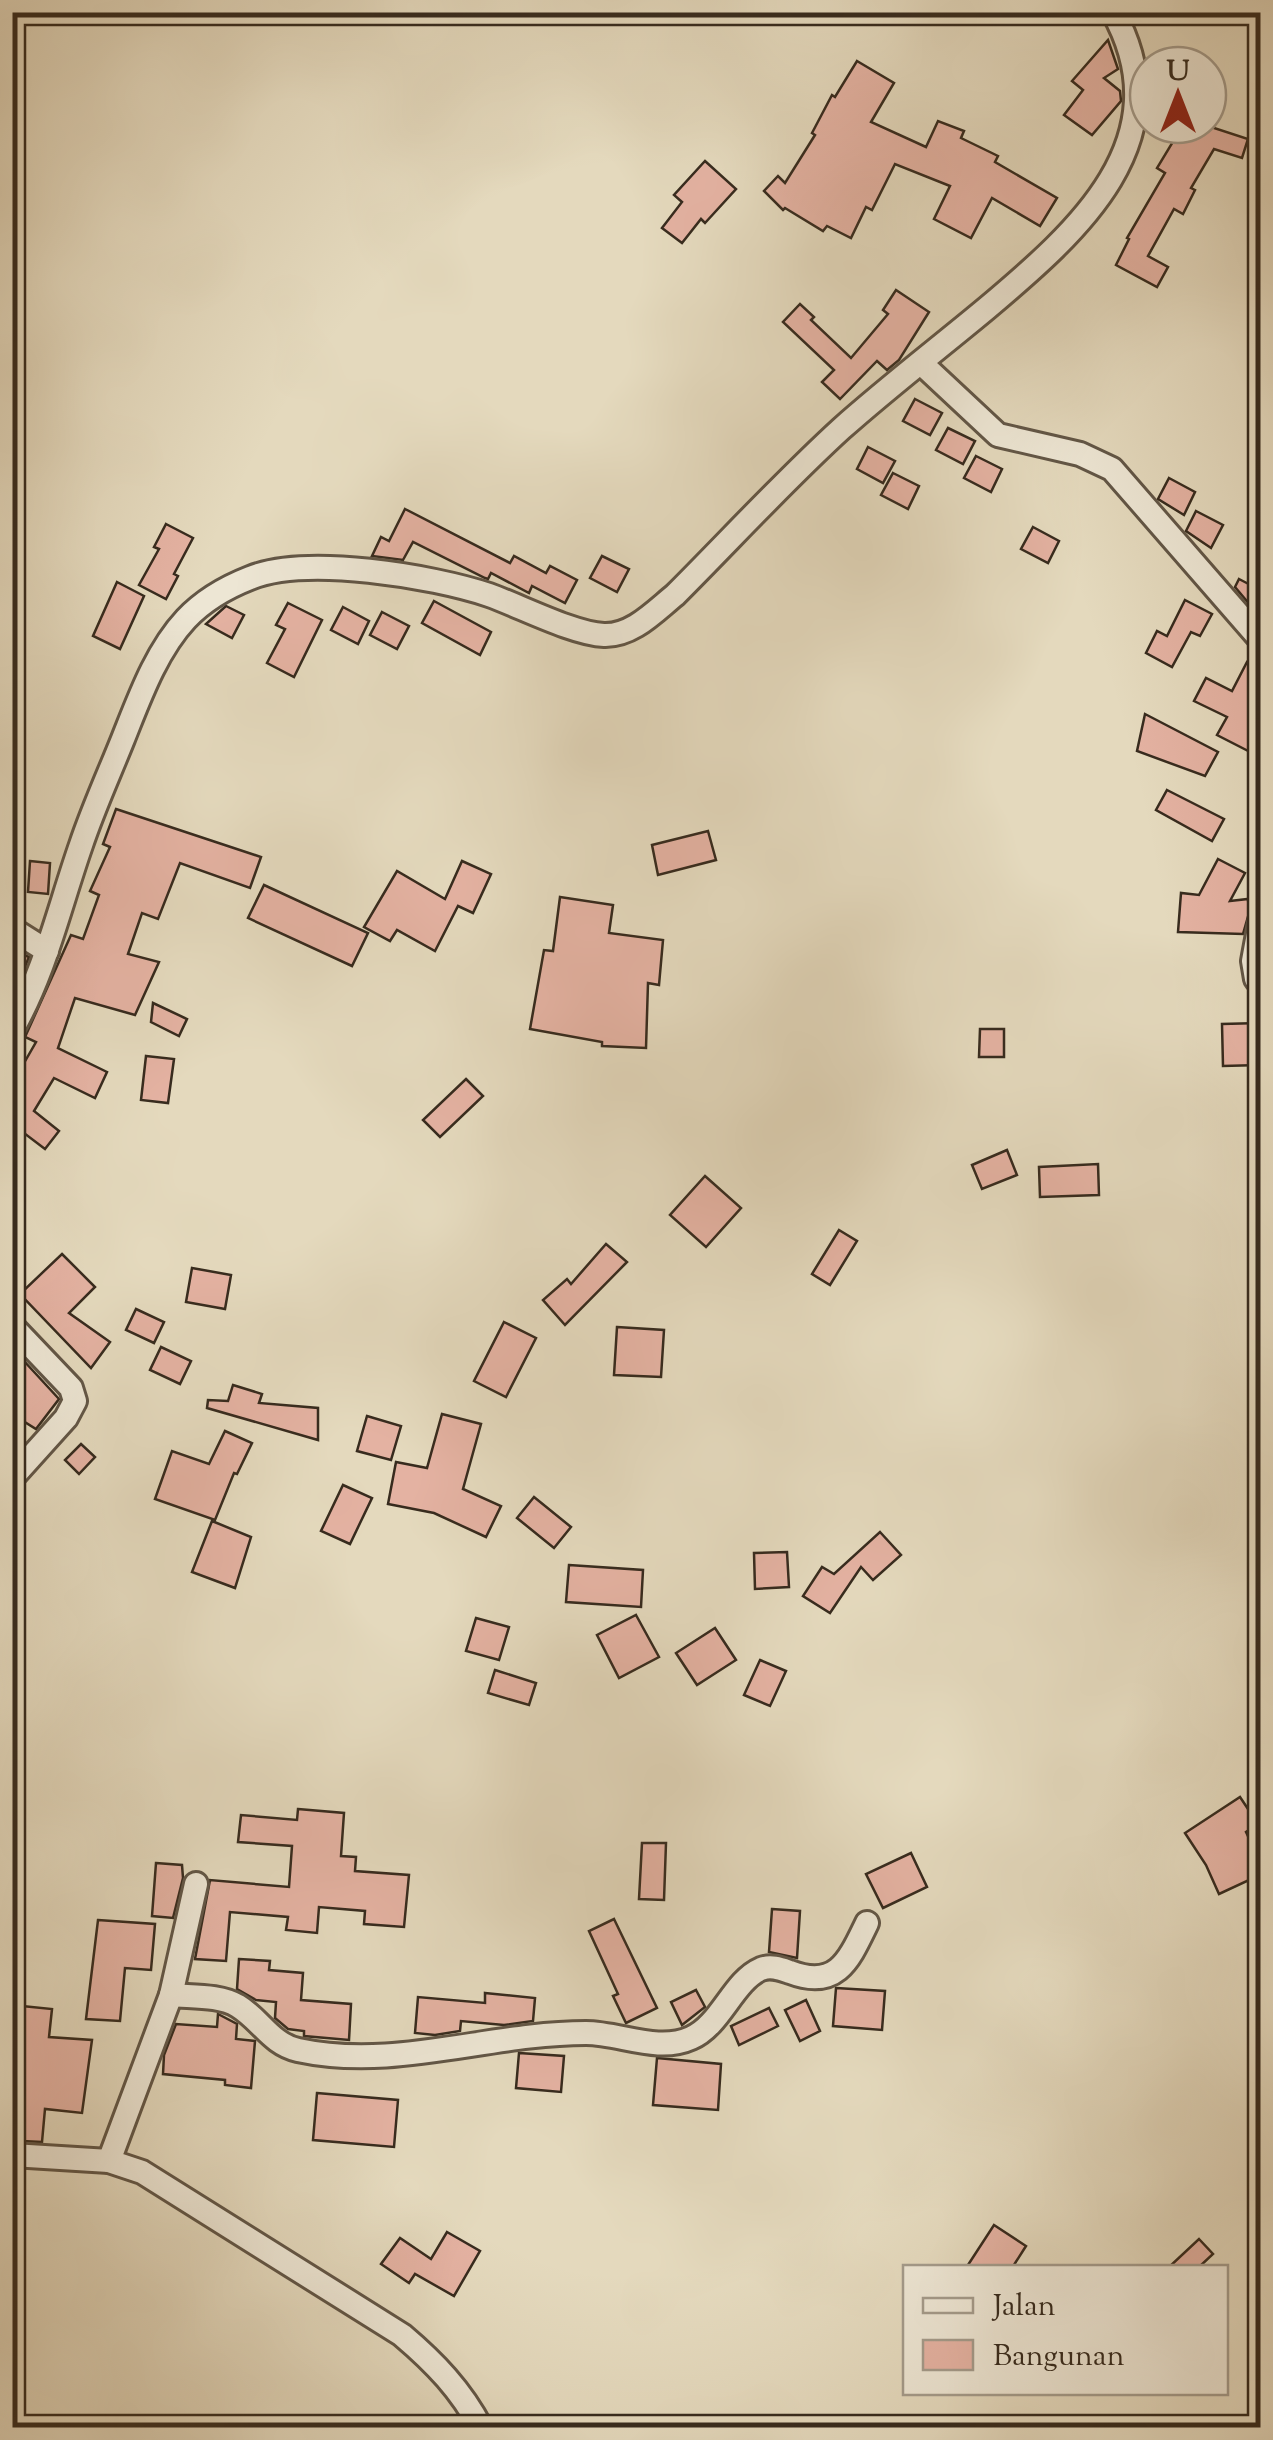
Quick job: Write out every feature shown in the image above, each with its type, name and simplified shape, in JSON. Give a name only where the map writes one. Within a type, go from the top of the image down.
[{"type":"street","points":[[12,1030],[31,996],[81,845],[135,707],[158,660],[186,620],[216,595],[253,576],[286,570],[347,569],[414,578],[485,594],[602,635],[625,632],[674,595],[841,430],[1043,261],[1084,220],[1109,185],[1129,144],[1137,95],[1134,62],[1113,12]]},
{"type":"street","points":[[922,362],[998,435],[1080,454],[1112,469],[1260,639]]},
{"type":"street","points":[[1260,923],[1253,960],[1260,983]]},
{"type":"street","points":[[12,930],[47,951]]},
{"type":"street","points":[[12,1326],[71,1388],[75,1401],[66,1418],[12,1478]]},
{"type":"street","points":[[109,2162],[171,1994],[196,1884]]},
{"type":"street","points":[[171,1994],[236,2004],[281,2046],[336,2056],[394,2056],[514,2038],[590,2032],[656,2044],[690,2039],[702,2031],[761,1969],[778,1967],[804,1978],[825,1978],[840,1970],[867,1924]]},
{"type":"street","points":[[12,2155],[109,2162],[155,2178],[402,2335],[464,2397],[481,2428]]},
{"type":"building","points":[[1108,40],[1118,69],[1104,78],[1120,91],[1121,101],[1092,135],[1064,115],[1083,90],[1072,81]]},
{"type":"building","points":[[857,61],[894,83],[871,122],[926,147],[938,121],[964,131],[961,138],[998,156],[995,162],[1057,198],[1040,226],[992,198],[971,238],[934,219],[950,186],[895,164],[872,210],[866,207],[851,238],[827,226],[823,231],[783,210],[764,191],[778,176],[785,183],[815,135],[812,133],[832,95],[835,97]]},
{"type":"building","points":[[1228,132],[1248,139],[1242,158],[1214,149],[1191,188],[1195,190],[1183,214],[1174,209],[1148,256],[1168,267],[1157,287],[1116,265],[1165,173],[1157,168],[1171,145],[1228,145]]},
{"type":"building","points":[[705,161],[736,189],[705,223],[701,219],[682,243],[662,228],[682,202],[674,195]]},
{"type":"building","points":[[896,290],[929,312],[899,360],[887,370],[877,361],[840,399],[822,382],[834,370],[783,322],[800,304],[851,358],[888,314],[883,310]]},
{"type":"building","points":[[915,399],[942,413],[930,435],[903,421]]},
{"type":"building","points":[[948,428],[975,441],[963,464],[936,450]]},
{"type":"building","points":[[868,447],[895,461],[883,483],[857,469]]},
{"type":"building","points":[[976,456],[1002,469],[991,492],[964,478]]},
{"type":"building","points":[[893,473],[919,486],[908,509],[881,495]]},
{"type":"building","points":[[1169,478],[1195,492],[1184,515],[1158,499]]},
{"type":"building","points":[[405,509],[510,563],[514,556],[546,573],[550,566],[577,580],[565,603],[532,586],[529,593],[491,573],[485,578],[413,542],[403,560],[372,556],[381,537],[389,541]]},
{"type":"building","points":[[1196,511],[1223,525],[1211,548],[1186,531]]},
{"type":"building","points":[[166,524],[193,538],[166,599],[139,585],[159,549],[154,547]]},
{"type":"building","points":[[1033,527],[1059,541],[1048,563],[1021,549]]},
{"type":"building","points":[[602,556],[629,569],[617,592],[590,578]]},
{"type":"building","points":[[1239,579],[1260,590],[1256,612],[1235,587]]},
{"type":"building","points":[[117,582],[144,596],[120,649],[93,636]]},
{"type":"building","points":[[1185,600],[1212,614],[1200,636],[1191,632],[1172,667],[1146,653],[1157,631],[1167,636]]},
{"type":"building","points":[[434,601],[491,632],[480,655],[422,623]]},
{"type":"building","points":[[288,603],[322,620],[294,677],[267,663],[285,629],[276,625]]},
{"type":"building","points":[[226,606],[244,615],[232,638],[206,624]]},
{"type":"building","points":[[343,607],[369,621],[358,644],[331,630]]},
{"type":"building","points":[[382,612],[409,626],[397,649],[370,635]]},
{"type":"building","points":[[1247,662],[1260,669],[1260,757],[1217,735],[1227,717],[1194,701],[1206,678],[1232,691]]},
{"type":"building","points":[[1145,714],[1218,752],[1205,776],[1137,751]]},
{"type":"building","points":[[1167,790],[1224,819],[1212,841],[1156,810]]},
{"type":"building","points":[[116,809],[261,857],[250,888],[180,863],[158,919],[142,913],[128,954],[159,962],[135,1015],[75,998],[58,1048],[107,1072],[95,1098],[54,1078],[34,1111],[59,1131],[45,1149],[12,1124],[12,1084],[36,1042],[25,1037],[71,935],[83,939],[99,895],[90,891],[110,847],[103,844]]},
{"type":"building","points":[[708,831],[716,860],[658,875],[652,845]]},
{"type":"building","points":[[1218,859],[1245,873],[1230,901],[1248,899],[1243,934],[1178,932],[1181,893],[1199,895]]},
{"type":"building","points":[[30,861],[50,863],[48,894],[28,892]]},
{"type":"building","points":[[462,861],[491,874],[473,913],[458,906],[435,951],[397,930],[390,941],[364,927],[397,871],[445,899]]},
{"type":"building","points":[[264,885],[368,933],[352,966],[248,918]]},
{"type":"building","points":[[560,897],[613,905],[609,933],[663,940],[659,985],[648,983],[646,1048],[602,1046],[602,1042],[530,1029],[544,950],[553,951]]},
{"type":"building","points":[[12,949],[29,957],[17,986],[12,984]]},
{"type":"building","points":[[153,1003],[187,1019],[179,1036],[151,1022]]},
{"type":"building","points":[[1260,1023],[1260,1065],[1223,1066],[1222,1024]]},
{"type":"building","points":[[980,1029],[1004,1029],[1004,1057],[979,1057]]},
{"type":"building","points":[[146,1056],[174,1059],[168,1103],[141,1100]]},
{"type":"building","points":[[466,1079],[483,1096],[440,1137],[423,1120]]},
{"type":"building","points":[[1007,1150],[1017,1175],[982,1189],[972,1165]]},
{"type":"building","points":[[1098,1164],[1099,1195],[1040,1197],[1039,1167]]},
{"type":"building","points":[[705,1176],[741,1208],[706,1247],[670,1215]]},
{"type":"building","points":[[839,1230],[857,1241],[830,1285],[812,1274]]},
{"type":"building","points":[[606,1244],[627,1262],[565,1325],[543,1300],[567,1279],[571,1284]]},
{"type":"building","points":[[62,1254],[95,1287],[69,1313],[110,1342],[91,1368],[20,1294]]},
{"type":"building","points":[[192,1268],[231,1275],[225,1309],[186,1302]]},
{"type":"building","points":[[136,1309],[164,1322],[154,1343],[126,1330]]},
{"type":"building","points":[[504,1322],[536,1338],[506,1397],[474,1381]]},
{"type":"building","points":[[617,1327],[664,1330],[661,1377],[614,1375]]},
{"type":"building","points":[[161,1347],[191,1361],[180,1384],[150,1370]]},
{"type":"building","points":[[12,1348],[59,1399],[36,1429],[12,1414]]},
{"type":"building","points":[[233,1385],[262,1394],[259,1403],[318,1408],[318,1440],[207,1408],[208,1400],[228,1401]]},
{"type":"building","points":[[442,1414],[481,1424],[463,1489],[501,1506],[486,1537],[434,1513],[388,1504],[396,1462],[427,1468]]},
{"type":"building","points":[[367,1416],[401,1426],[391,1460],[357,1451]]},
{"type":"building","points":[[225,1431],[252,1443],[237,1474],[234,1473],[215,1520],[155,1499],[172,1451],[209,1464]]},
{"type":"building","points":[[81,1444],[95,1457],[79,1474],[65,1460]]},
{"type":"building","points":[[343,1485],[372,1498],[350,1544],[321,1531]]},
{"type":"building","points":[[534,1497],[571,1527],[554,1548],[517,1518]]},
{"type":"building","points":[[212,1521],[251,1537],[235,1588],[192,1572]]},
{"type":"building","points":[[880,1532],[901,1555],[873,1580],[861,1567],[830,1613],[803,1596],[822,1567],[834,1574]]},
{"type":"building","points":[[787,1552],[789,1587],[755,1589],[754,1553]]},
{"type":"building","points":[[569,1565],[643,1570],[641,1607],[566,1602]]},
{"type":"building","points":[[636,1615],[659,1657],[619,1678],[597,1635]]},
{"type":"building","points":[[476,1618],[509,1627],[499,1660],[466,1651]]},
{"type":"building","points":[[715,1628],[736,1660],[697,1685],[676,1653]]},
{"type":"building","points":[[760,1660],[786,1671],[770,1706],[744,1695]]},
{"type":"building","points":[[495,1670],[536,1683],[529,1705],[488,1693]]},
{"type":"building","points":[[1240,1797],[1258,1824],[1246,1832],[1260,1862],[1260,1875],[1219,1894],[1185,1833]]},
{"type":"building","points":[[298,1809],[344,1813],[341,1856],[356,1857],[355,1871],[409,1875],[404,1927],[364,1924],[365,1911],[319,1907],[317,1933],[286,1930],[288,1917],[230,1912],[226,1961],[195,1959],[210,1880],[289,1887],[292,1846],[238,1842],[241,1815],[297,1820]]},
{"type":"building","points":[[642,1843],[666,1843],[664,1900],[639,1899]]},
{"type":"building","points":[[911,1853],[927,1887],[883,1908],[866,1874]]},
{"type":"building","points":[[156,1863],[182,1865],[183,1878],[173,1918],[152,1916]]},
{"type":"building","points":[[772,1909],[800,1911],[797,1958],[769,1952]]},
{"type":"building","points":[[614,1919],[657,2008],[626,2023],[613,1996],[618,1994],[589,1931]]},
{"type":"building","points":[[98,1920],[155,1924],[151,1970],[125,1968],[120,2021],[86,2019]]},
{"type":"building","points":[[239,1959],[270,1961],[269,1970],[303,1973],[301,2000],[351,2004],[349,2040],[304,2036],[304,2031],[288,2029],[275,2018],[276,2002],[256,2000],[237,1989]]},
{"type":"building","points":[[836,1988],[885,1991],[882,2030],[833,2026]]},
{"type":"building","points":[[696,1990],[705,2007],[682,2025],[671,2002]]},
{"type":"building","points":[[485,1993],[535,1998],[533,2021],[504,2025],[461,2021],[460,2031],[415,2033],[418,1997],[485,2003]]},
{"type":"building","points":[[806,2000],[820,2031],[800,2041],[785,2010]]},
{"type":"building","points":[[22,2006],[52,2009],[49,2037],[92,2040],[82,2113],[45,2109],[42,2142],[22,2141],[23,2124],[12,2124],[12,2037],[19,2038]]},
{"type":"building","points":[[769,2008],[778,2026],[739,2045],[731,2026]]},
{"type":"building","points":[[218,2014],[237,2024],[236,2039],[255,2041],[251,2088],[225,2085],[225,2080],[163,2074],[164,2055],[176,2024],[217,2027]]},
{"type":"building","points":[[519,2053],[564,2056],[561,2092],[516,2088]]},
{"type":"building","points":[[657,2058],[721,2064],[718,2110],[653,2105]]},
{"type":"building","points":[[317,2093],[398,2100],[394,2147],[313,2140]]},
{"type":"building","points":[[994,2225],[1026,2246],[1014,2265],[968,2265]]},
{"type":"building","points":[[447,2232],[480,2251],[454,2296],[415,2274],[409,2283],[381,2264],[400,2238],[431,2259]]},
{"type":"building","points":[[1199,2239],[1213,2254],[1201,2265],[1171,2265]]}]
